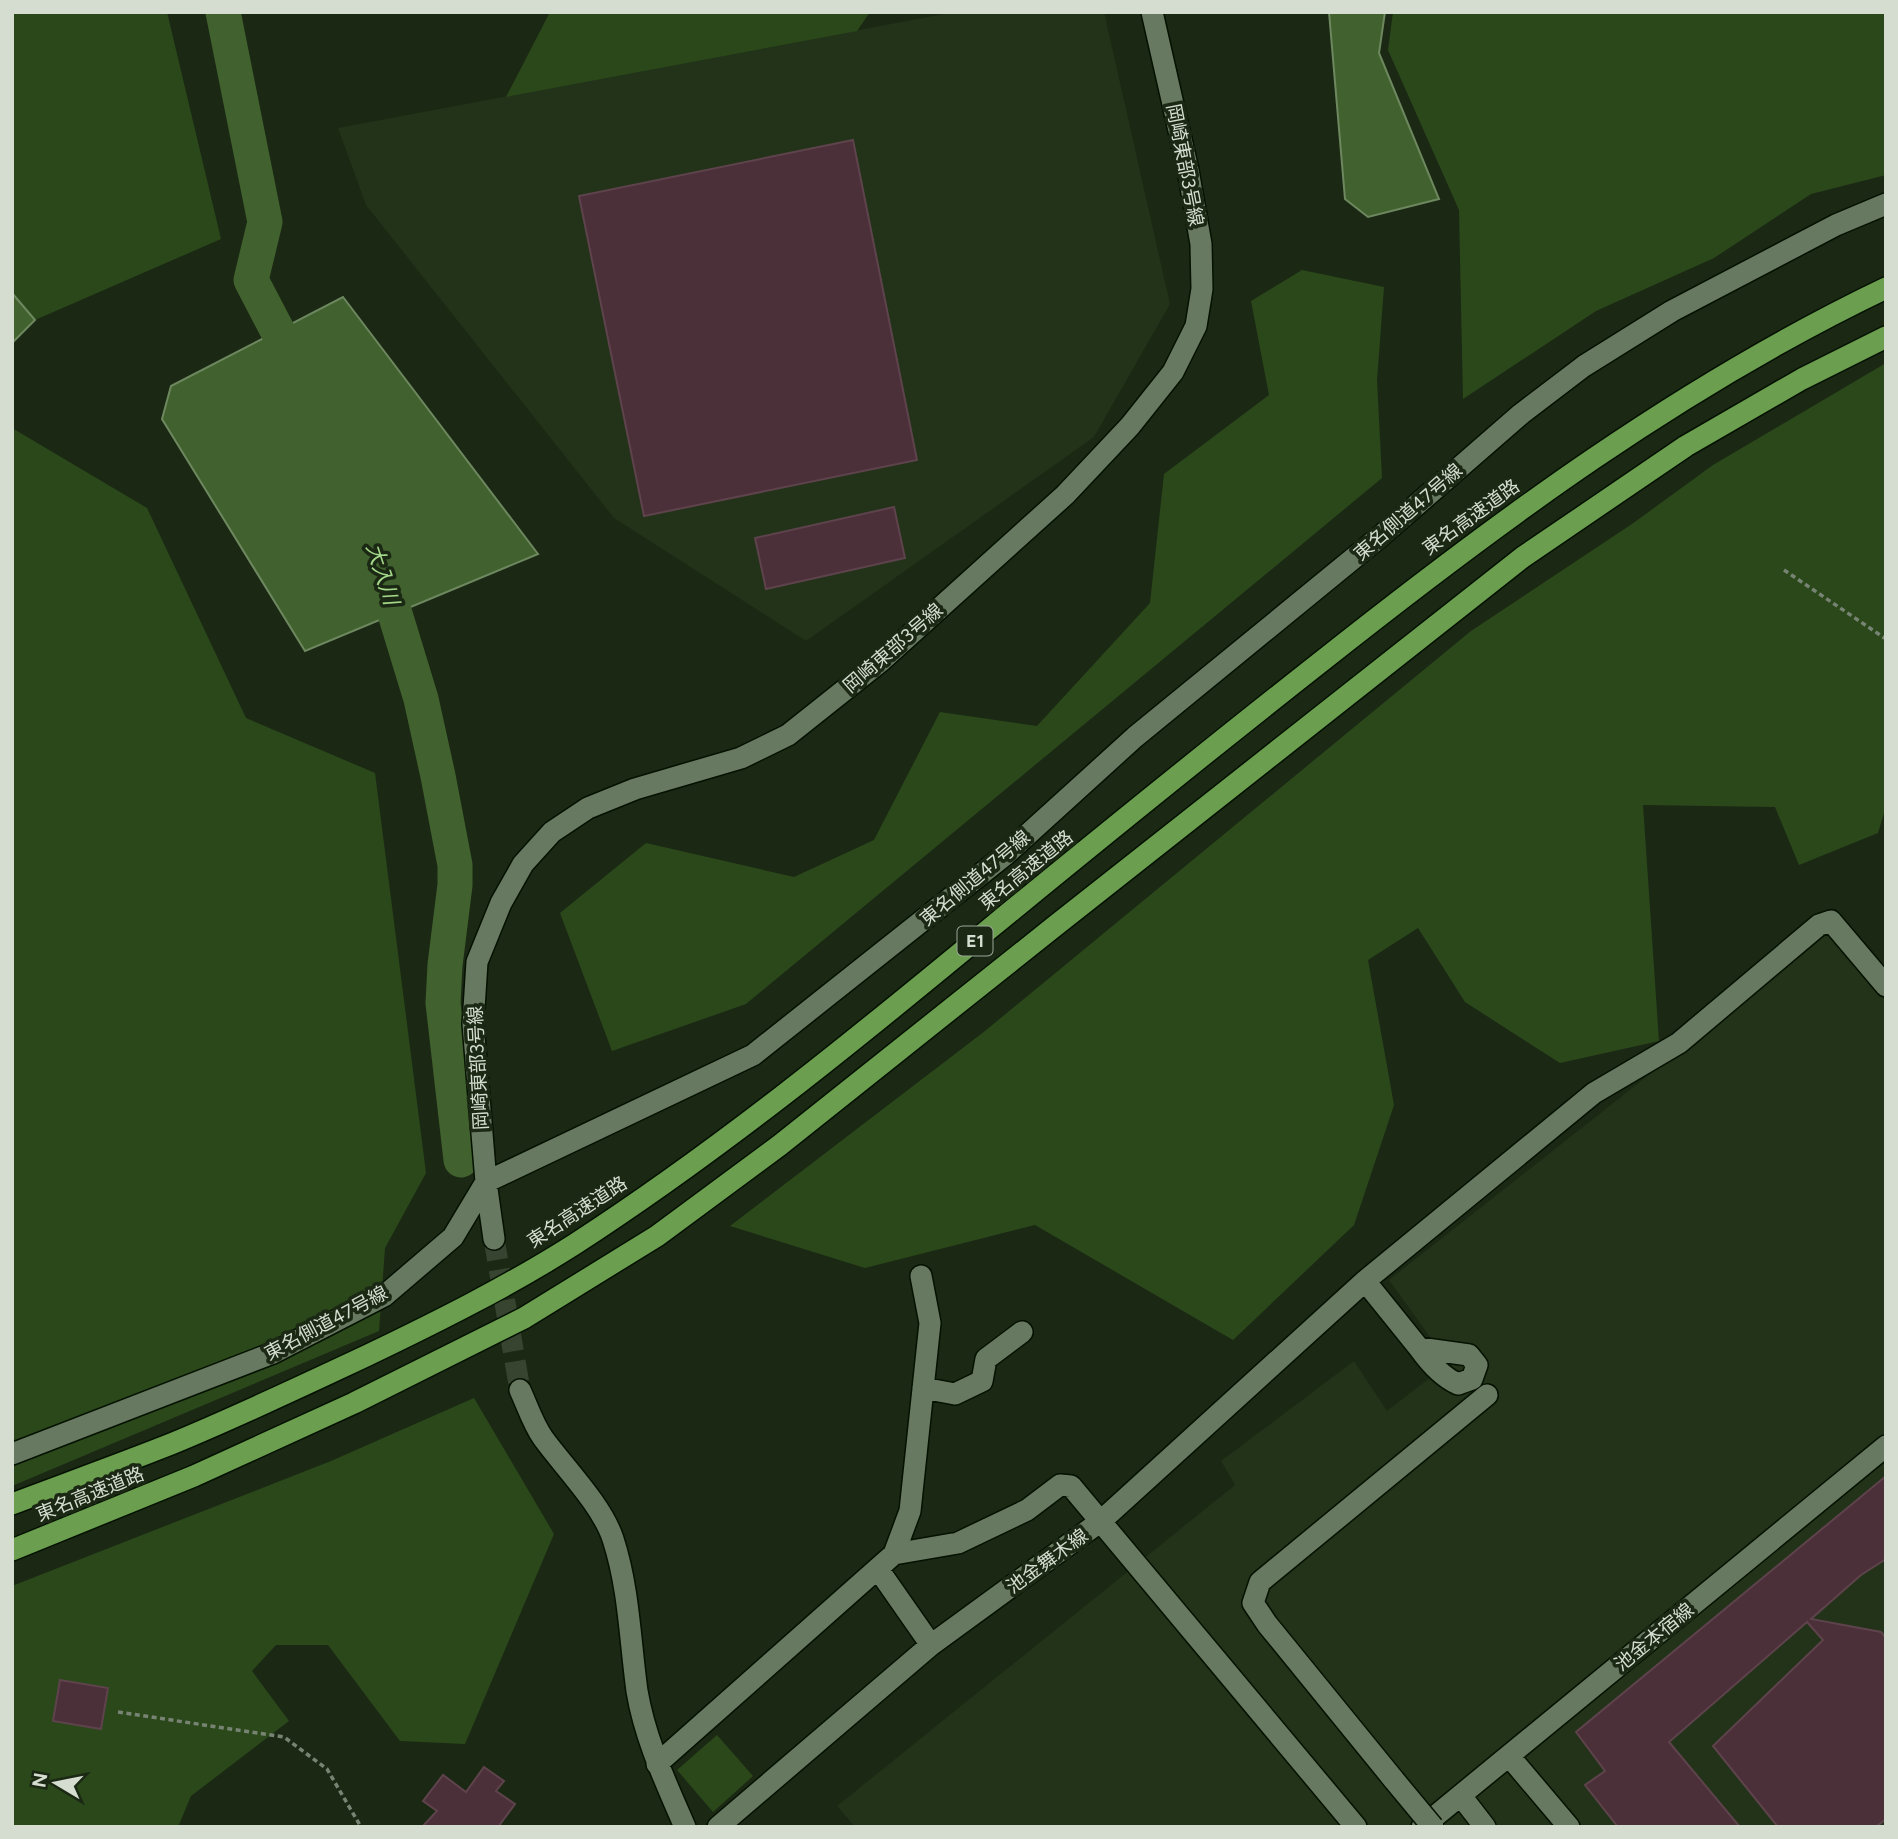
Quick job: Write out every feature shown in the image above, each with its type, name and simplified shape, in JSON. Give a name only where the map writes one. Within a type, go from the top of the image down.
[{"type":"highway","name":"東名高速道路","points":[[12,1504],[173,1443],[302,1386],[442,1320],[572,1245],[695,1160],[825,1062],[1147,799],[1440,568],[1565,477],[1717,378],[1845,307],[1886,288]]},
{"type":"highway","name":"東名高速道路","points":[[12,1550],[194,1476],[354,1404],[524,1318],[657,1236],[780,1145],[1523,557],[1686,446],[1802,379],[1886,337]]},
{"type":"street","name":"岡崎東部3号線","points":[[494,1239],[486,1182],[473,1024],[477,962],[501,903],[523,864],[552,832],[588,808],[635,789],[741,758],[788,735],[881,661],[1065,495],[1130,426],[1173,372],[1196,326],[1202,289],[1201,244],[1188,170],[1152,12]]},
{"type":"street","name":"東名側道47号線","points":[[12,1454],[273,1353],[384,1296],[453,1237],[486,1182],[753,1055],[1004,855],[1135,737],[1382,535],[1521,414],[1573,374],[1672,311],[1836,225],[1886,204]]},
{"type":"street","name":"池金舞木線","points":[[718,1827],[931,1645],[1101,1521],[1365,1281],[1594,1093],[1679,1043],[1819,925],[1831,921],[1886,986]]},
{"type":"street","points":[[657,1764],[894,1554],[910,1511],[930,1323],[921,1276]]},
{"type":"street","points":[[1365,1281],[1419,1348]]},
{"type":"street","points":[[923,1388],[955,1394],[982,1381],[986,1359],[1022,1332]]},
{"type":"street","points":[[520,1390],[540,1435],[588,1496],[612,1535],[622,1572],[638,1691],[646,1728],[657,1764],[685,1827]]},
{"type":"street","points":[[1433,1827],[1267,1624],[1253,1603],[1260,1582],[1487,1395]]},
{"type":"street","name":"池金本宿線","points":[[1422,1827],[1886,1446]]},
{"type":"street","points":[[894,1554],[958,1543],[1027,1510],[1060,1485],[1071,1486],[1356,1827]]},
{"type":"street","points":[[878,1569],[931,1645]]},
{"type":"street","points":[[1509,1756],[1569,1827]]},
{"type":"street","points":[[1461,1796],[1485,1827]]},
{"type":"path","points":[[1784,570],[1886,639]]},
{"type":"path","points":[[118,1713],[284,1737],[327,1769],[361,1827]]},
{"type":"shaded area","points":[[12,12],[167,12],[221,239],[35,320],[12,293]]},
{"type":"shaded area","points":[[550,12],[870,12],[857,31],[506,97]]},
{"type":"shaded area","points":[[955,12],[1104,12],[1170,304],[1094,437],[806,641],[614,518],[366,205],[338,128]]},
{"type":"shaded area","points":[[1393,12],[1886,12],[1886,175],[1811,194],[1714,258],[1596,311],[1463,399],[1459,210],[1388,50]]},
{"type":"shaded area","points":[[1302,270],[1384,287],[1377,380],[1382,478],[746,1004],[612,1051],[560,913],[646,843],[794,877],[874,840],[940,712],[1037,726],[1150,603],[1164,474],[1269,395],[1251,301]]},
{"type":"shaded area","points":[[1886,363],[1886,806],[1878,833],[1799,865],[1775,807],[1643,805],[1659,1041],[1560,1063],[1465,1002],[1418,928],[1368,960],[1394,1105],[1354,1225],[1233,1340],[1035,1225],[865,1268],[730,1226],[985,1031],[1471,631],[1632,524],[1713,465]]},
{"type":"shaded area","points":[[12,428],[147,508],[246,718],[375,773],[426,1173],[385,1248],[379,1331],[12,1486]]},
{"type":"shaded area","points":[[1835,928],[1886,987],[1886,1827],[855,1827],[837,1806],[1235,1485],[1221,1461],[1354,1361],[1387,1411],[1449,1363],[1389,1280]]},
{"type":"shaded area","points":[[474,1398],[554,1534],[465,1744],[400,1741],[328,1645],[276,1645],[252,1671],[289,1721],[191,1796],[178,1827],[12,1827],[12,1586],[331,1461]]},
{"type":"shaded area","points":[[717,1735],[753,1776],[713,1812],[677,1770]]},
{"type":"water","points":[[1329,12],[1385,12],[1379,53],[1439,199],[1368,217],[1345,199]]},
{"type":"water","points":[[12,293],[35,320],[12,343]]},
{"type":"water","points":[[343,297],[538,554],[305,651],[162,419],[171,386]]},
{"type":"building","points":[[853,140],[917,460],[644,516],[579,196]]},
{"type":"building","points":[[894,507],[905,558],[766,589],[755,538]]},
{"type":"building","points":[[1886,1476],[1886,1559],[1861,1575],[1811,1619],[1881,1632],[1886,1638],[1886,1819],[1871,1827],[1778,1827],[1713,1746],[1823,1640],[1807,1622],[1669,1742],[1740,1827],[1618,1827],[1585,1785],[1605,1771],[1576,1732]]},
{"type":"building","points":[[60,1680],[108,1688],[101,1729],[53,1721]]},
{"type":"building","points":[[484,1767],[504,1781],[496,1791],[515,1804],[498,1827],[422,1827],[437,1811],[423,1801],[443,1775],[466,1792]]},
{"type":"waterway","name":"大入川","points":[[223,12],[265,222],[251,280],[299,372]]},
{"type":"waterway","name":"大入川","points":[[381,568],[421,699],[455,865],[443,1003],[461,1160]]},
{"type":"tunnel","points":[[494,1239],[520,1390]]}]
